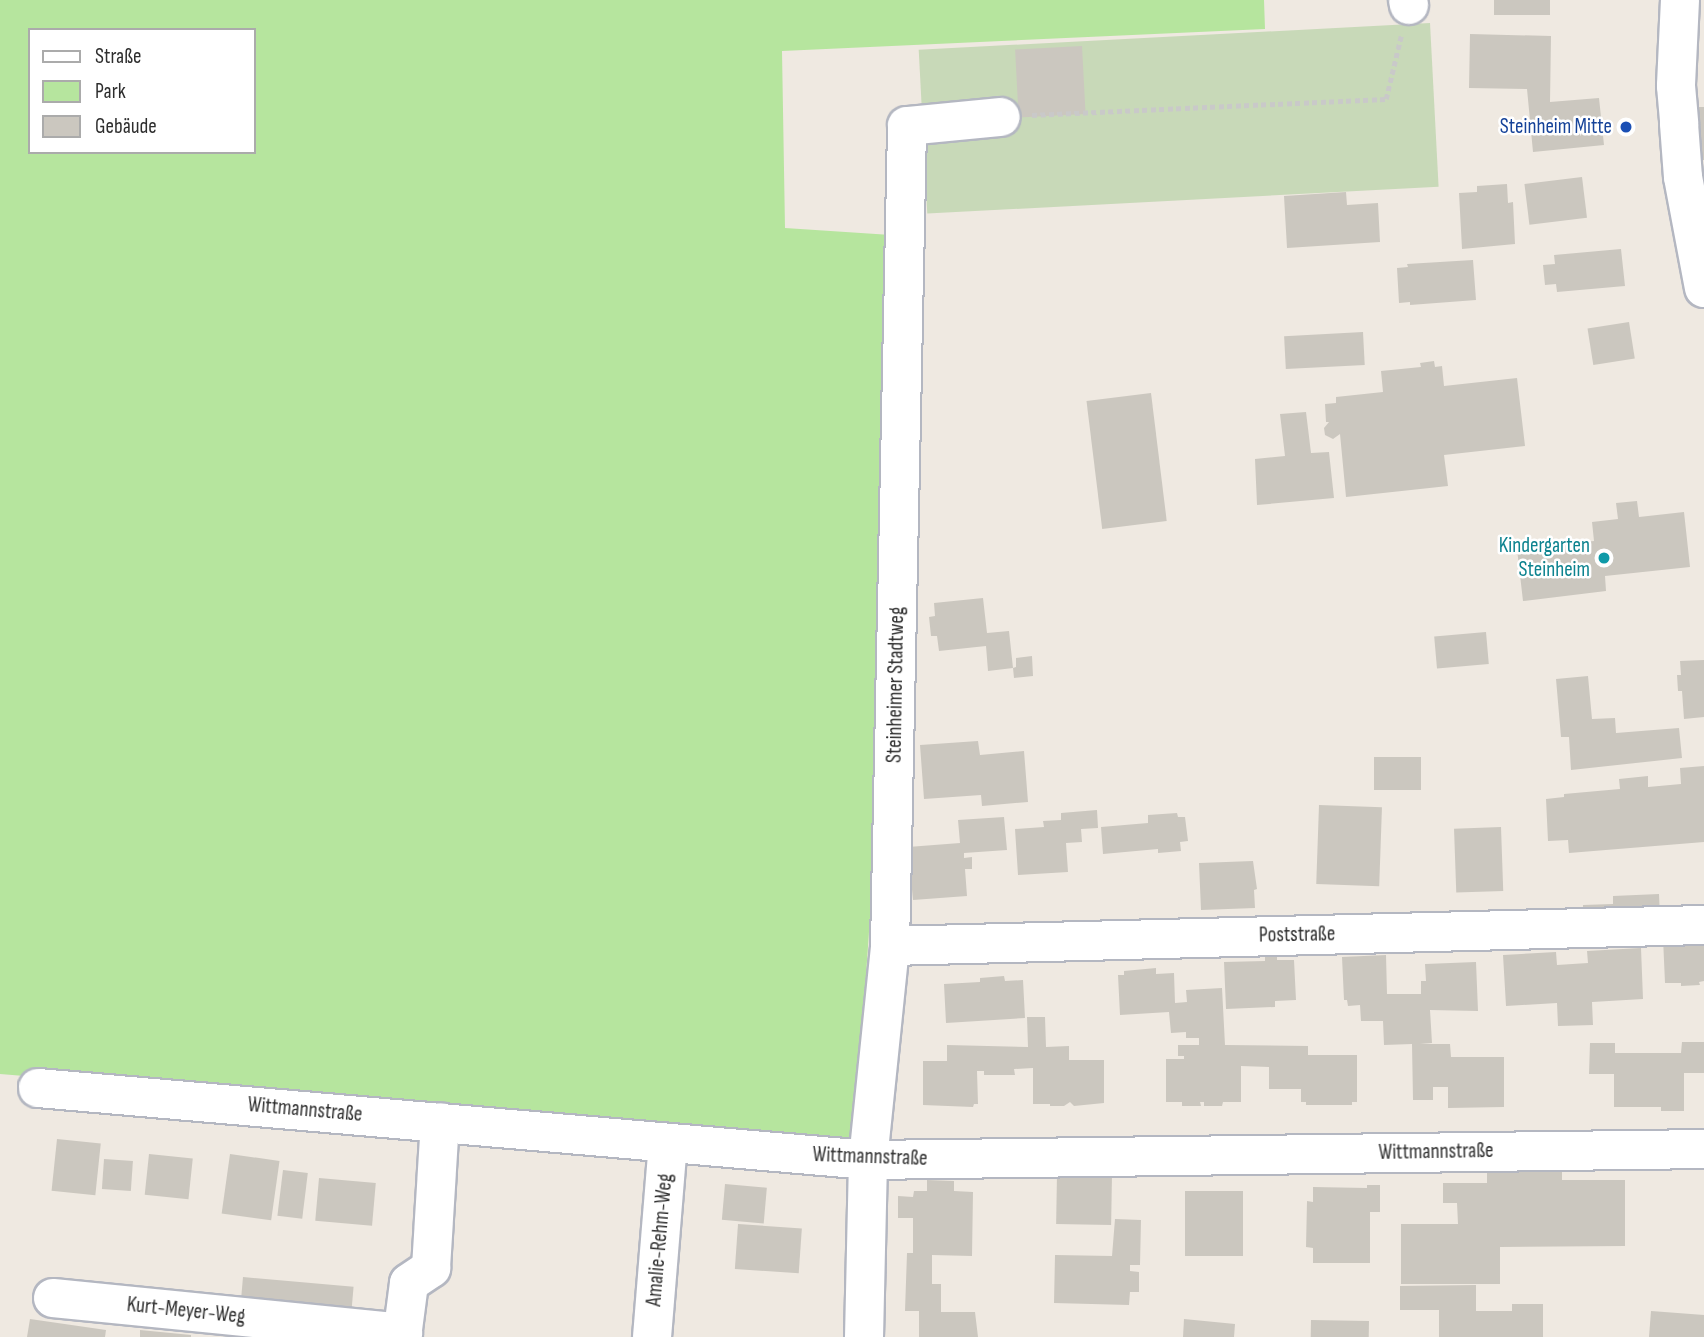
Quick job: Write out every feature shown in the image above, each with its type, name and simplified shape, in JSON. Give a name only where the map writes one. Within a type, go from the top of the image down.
[{"type":"street","points":[[1680,0],[1676,86],[1694,176],[1704,288]]},
{"type":"street","name":"Steinheimer Stadtweg","points":[[864,1337],[868,1160],[890,946],[907,126],[1001,117]]},
{"type":"street","name":"Poststraße","points":[[890,946],[1704,925]]},
{"type":"street","name":"Wittmannstraße","points":[[38,1088],[868,1160],[1704,1149]]},
{"type":"street","name":"Kurt-Meyer-Weg","points":[[52,1298],[403,1335],[409,1283],[430,1268],[440,1122]]},
{"type":"street","name":"Amalie-Rehm-Weg","points":[[652,1337],[667,1144]]},
{"type":"path","points":[[1001,117],[1385,99],[1408,2]]},
{"type":"green space","points":[[0,0],[1264,0],[1265,29],[782,51],[785,228],[891,235],[874,860],[856,1119],[847,1143],[0,1074]]},
{"type":"green space","points":[[1430,23],[1439,187],[927,214],[919,50]]},
{"type":"building","points":[[1494,0],[1550,0],[1550,15],[1494,15]]},
{"type":"building","points":[[1470,34],[1551,36],[1550,102],[1599,98],[1604,145],[1533,152],[1527,89],[1469,88]]},
{"type":"building","points":[[1082,46],[1086,114],[1019,117],[1015,50]]},
{"type":"building","points":[[1696,107],[1704,107],[1704,160],[1699,160]]},
{"type":"building","points":[[1582,177],[1587,218],[1529,225],[1524,184]]},
{"type":"building","points":[[1507,184],[1508,203],[1513,202],[1515,244],[1462,249],[1459,193],[1477,192],[1477,186]]},
{"type":"building","points":[[1346,192],[1347,205],[1378,203],[1380,242],[1287,248],[1284,196]]},
{"type":"building","points":[[1621,249],[1625,286],[1557,292],[1556,284],[1545,285],[1543,265],[1555,264],[1554,255]]},
{"type":"building","points":[[1473,260],[1476,300],[1410,305],[1410,302],[1399,303],[1397,268],[1408,267],[1407,264]]},
{"type":"building","points":[[1629,322],[1635,359],[1593,365],[1588,329]]},
{"type":"building","points":[[1363,332],[1365,365],[1286,369],[1284,336]]},
{"type":"building","points":[[1434,361],[1435,367],[1442,366],[1444,386],[1517,378],[1525,446],[1444,455],[1448,486],[1346,497],[1340,434],[1333,439],[1325,435],[1324,428],[1329,422],[1326,422],[1325,404],[1336,403],[1336,397],[1383,392],[1381,371],[1421,367],[1420,363]]},
{"type":"building","points":[[1151,393],[1167,521],[1102,529],[1086,401]]},
{"type":"building","points":[[1306,412],[1311,453],[1329,452],[1334,498],[1257,505],[1255,459],[1285,456],[1280,414]]},
{"type":"building","name":"Kindergarten Steinheim","points":[[1637,501],[1639,517],[1684,512],[1690,567],[1605,576],[1606,591],[1523,601],[1517,549],[1594,541],[1592,522],[1618,519],[1616,503]]},
{"type":"building","points":[[983,598],[987,633],[1009,631],[1013,668],[988,671],[986,646],[939,651],[937,636],[931,636],[929,617],[935,616],[934,603]]},
{"type":"building","points":[[1486,632],[1489,664],[1437,668],[1434,637]]},
{"type":"building","points":[[1032,656],[1033,676],[1014,678],[1013,668],[1016,667],[1016,658]]},
{"type":"building","points":[[1704,660],[1704,717],[1684,719],[1682,691],[1678,691],[1680,661]]},
{"type":"building","points":[[1588,676],[1592,719],[1615,718],[1616,733],[1679,728],[1682,758],[1571,770],[1569,737],[1561,737],[1556,679]]},
{"type":"building","points":[[978,741],[980,755],[1024,751],[1028,802],[982,806],[981,795],[924,799],[920,745]]},
{"type":"building","points":[[1374,757],[1421,757],[1421,790],[1374,790]]},
{"type":"building","points":[[1704,766],[1704,842],[1569,853],[1568,840],[1548,841],[1546,799],[1564,797],[1564,794],[1620,789],[1619,779],[1648,776],[1648,787],[1681,784],[1680,768]]},
{"type":"building","points":[[1319,805],[1382,807],[1379,886],[1316,884]]},
{"type":"building","points":[[1097,810],[1098,828],[1081,829],[1082,842],[1066,843],[1068,872],[1018,875],[1015,829],[1044,827],[1043,821],[1061,820],[1061,813]]},
{"type":"building","points":[[1177,813],[1178,817],[1185,817],[1188,841],[1180,842],[1181,851],[1158,853],[1158,849],[1103,854],[1101,827],[1148,823],[1148,815]]},
{"type":"building","points":[[1004,817],[1007,850],[964,853],[964,858],[972,857],[972,869],[965,869],[967,896],[913,900],[908,847],[960,843],[958,820]]},
{"type":"building","points":[[1501,827],[1503,891],[1456,893],[1454,829]]},
{"type":"building","points":[[1253,861],[1257,889],[1254,890],[1255,908],[1201,910],[1199,863]]},
{"type":"building","points":[[1659,894],[1660,917],[1583,921],[1583,905],[1613,904],[1613,896]]},
{"type":"building","points":[[1704,937],[1704,981],[1699,982],[1700,985],[1681,986],[1681,983],[1665,983],[1663,938]]},
{"type":"building","points":[[1641,948],[1643,999],[1592,1002],[1593,1025],[1558,1026],[1557,1003],[1506,1006],[1503,955],[1556,952],[1557,965],[1588,963],[1587,951]]},
{"type":"building","points":[[1277,955],[1277,960],[1294,960],[1296,1000],[1275,1001],[1275,1007],[1226,1009],[1224,962],[1265,961],[1265,956]]},
{"type":"building","points":[[1386,955],[1387,994],[1421,994],[1421,981],[1426,981],[1425,964],[1476,962],[1478,1011],[1430,1010],[1432,1043],[1420,1044],[1450,1044],[1451,1057],[1504,1057],[1504,1107],[1448,1108],[1448,1087],[1433,1087],[1433,1100],[1413,1100],[1412,1044],[1384,1045],[1383,1021],[1361,1021],[1360,1005],[1348,1006],[1347,1000],[1344,1000],[1342,957]]},
{"type":"building","points":[[1156,968],[1156,974],[1174,973],[1175,1003],[1187,1002],[1186,990],[1222,988],[1225,1045],[1308,1046],[1308,1055],[1357,1055],[1357,1102],[1352,1102],[1352,1105],[1306,1105],[1306,1102],[1301,1102],[1301,1089],[1269,1089],[1269,1067],[1241,1066],[1241,1102],[1204,1106],[1204,1102],[1200,1102],[1201,1106],[1182,1106],[1182,1102],[1166,1102],[1166,1059],[1184,1059],[1184,1056],[1178,1056],[1178,1045],[1199,1045],[1199,1038],[1186,1038],[1186,1032],[1171,1033],[1169,1012],[1120,1015],[1118,975],[1124,975],[1124,971]]},
{"type":"building","points":[[1004,976],[1005,981],[1023,980],[1025,1018],[946,1023],[944,984],[980,982],[980,978]]},
{"type":"building","points":[[1027,1017],[1045,1017],[1046,1047],[1069,1046],[1069,1060],[1104,1060],[1104,1103],[1074,1106],[1070,1102],[1064,1106],[1033,1104],[1033,1068],[1014,1069],[1015,1075],[984,1075],[984,1071],[977,1071],[978,1104],[973,1107],[923,1105],[923,1061],[947,1061],[947,1045],[1028,1047]]},
{"type":"building","points":[[1682,1042],[1704,1042],[1704,1073],[1684,1073],[1684,1111],[1661,1111],[1661,1107],[1614,1107],[1614,1074],[1589,1074],[1590,1043],[1615,1043],[1615,1053],[1681,1053]]},
{"type":"building","points":[[57,1139],[101,1144],[95,1195],[52,1191]]},
{"type":"building","points":[[149,1154],[193,1159],[188,1199],[145,1195]]},
{"type":"building","points":[[230,1154],[280,1161],[271,1220],[222,1213]]},
{"type":"building","points":[[104,1159],[133,1161],[131,1191],[102,1189]]},
{"type":"building","points":[[1487,1159],[1562,1159],[1562,1180],[1625,1180],[1625,1246],[1500,1247],[1500,1284],[1401,1284],[1401,1224],[1458,1224],[1457,1203],[1443,1203],[1443,1183],[1487,1183]]},
{"type":"building","points":[[283,1170],[308,1173],[302,1219],[277,1216]]},
{"type":"building","points":[[1057,1174],[1112,1175],[1111,1225],[1056,1224]]},
{"type":"building","points":[[319,1178],[376,1183],[372,1226],[315,1221]]},
{"type":"building","points":[[927,1180],[954,1181],[954,1191],[973,1192],[972,1256],[932,1255],[932,1284],[941,1284],[941,1312],[975,1312],[978,1337],[919,1337],[919,1311],[905,1311],[907,1253],[913,1253],[913,1218],[898,1218],[898,1196],[913,1197],[914,1191],[927,1191]]},
{"type":"building","points":[[725,1184],[767,1188],[764,1224],[722,1220]]},
{"type":"building","points":[[1367,1185],[1380,1185],[1380,1212],[1370,1212],[1370,1263],[1313,1263],[1313,1248],[1306,1247],[1307,1201],[1313,1202],[1313,1187],[1367,1188]]},
{"type":"building","points":[[1185,1191],[1243,1191],[1243,1256],[1185,1256]]},
{"type":"building","points":[[1115,1219],[1141,1220],[1140,1265],[1130,1265],[1130,1271],[1139,1272],[1139,1292],[1130,1292],[1129,1305],[1054,1303],[1055,1255],[1112,1256]]},
{"type":"building","points":[[738,1224],[802,1228],[799,1273],[735,1269]]},
{"type":"building","points":[[243,1277],[354,1287],[351,1315],[241,1305]]},
{"type":"building","points":[[1476,1285],[1476,1311],[1512,1311],[1512,1304],[1543,1304],[1543,1337],[1439,1337],[1439,1310],[1400,1310],[1400,1286]]},
{"type":"building","points":[[1651,1311],[1704,1315],[1704,1337],[1649,1337]]},
{"type":"building","points":[[30,1319],[106,1330],[105,1337],[27,1337]]},
{"type":"building","points":[[1184,1319],[1235,1324],[1234,1337],[1183,1337]]},
{"type":"building","points":[[1311,1320],[1369,1321],[1369,1337],[1311,1337]]},
{"type":"building","points":[[140,1330],[191,1335],[191,1337],[140,1337]]},
{"type":"place","name":"Steinheim Mitte","points":[[1626,127]]},
{"type":"place","name":"Kindergarten Steinheim","points":[[1604,558]]}]
